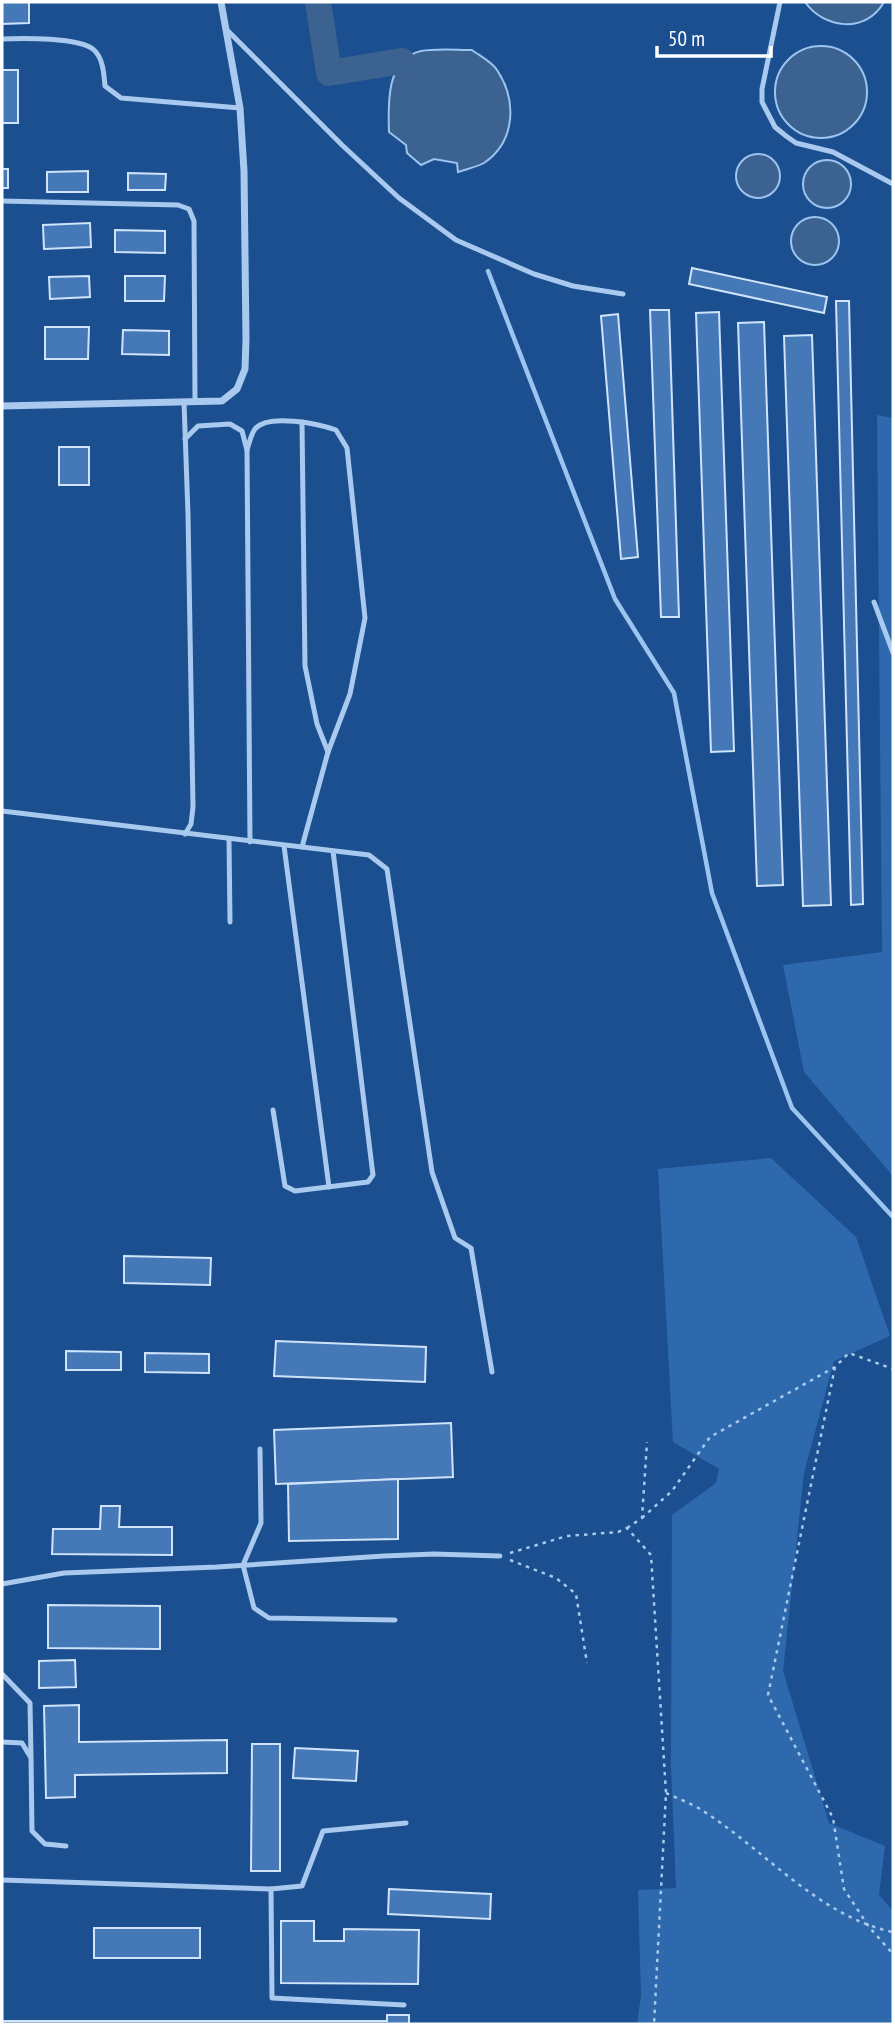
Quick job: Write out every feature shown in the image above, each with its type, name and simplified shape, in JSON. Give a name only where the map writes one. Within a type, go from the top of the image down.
[{"type":"street","points":[[2,405],[222,401],[237,389],[245,369],[244,171],[240,108],[220,2]]},
{"type":"lane","points":[[780,2],[762,89],[762,102],[775,127],[796,143],[833,152],[893,184]]},
{"type":"lane","points":[[224,26],[351,154],[399,198],[456,240],[534,274],[560,282],[623,294]]},
{"type":"lane","points":[[2,39],[69,41],[87,45],[96,51],[103,65],[105,86],[121,98],[240,108]]},
{"type":"lane","points":[[2,201],[178,205],[190,209],[194,221],[195,402]]},
{"type":"lane","points":[[184,402],[193,807],[191,824],[185,834]]},
{"type":"lane","points":[[247,450],[256,429],[266,422],[319,424],[336,430],[347,448],[365,618],[350,694],[328,752],[302,847]]},
{"type":"lane","points":[[302,422],[305,666],[317,724],[328,752]]},
{"type":"lane","points":[[185,439],[198,426],[230,424],[242,431],[247,450],[250,842]]},
{"type":"lane","points":[[874,602],[893,653]]},
{"type":"lane","points":[[2,811],[369,855],[387,869],[432,1172],[455,1238],[471,1248],[492,1372]]},
{"type":"lane","points":[[229,840],[230,922]]},
{"type":"lane","points":[[284,846],[329,1187]]},
{"type":"lane","points":[[273,1110],[285,1186],[295,1191],[329,1187],[368,1182],[373,1175],[333,851]]},
{"type":"lane","points":[[260,1449],[261,1522],[243,1565],[254,1608],[269,1618],[395,1620]]},
{"type":"lane","points":[[2,1584],[64,1573],[434,1554],[500,1556]]},
{"type":"lane","points":[[2,1674],[30,1703],[32,1831],[45,1844],[66,1846]]},
{"type":"lane","points":[[2,1742],[22,1743],[31,1758]]},
{"type":"lane","points":[[2,1880],[271,1889],[302,1886],[323,1831],[406,1823]]},
{"type":"lane","points":[[271,1889],[272,1998],[404,2005]]},
{"type":"path","points":[[500,1556],[567,1536],[618,1532],[627,1528],[671,1491],[710,1437],[835,1367],[849,1353],[893,1369]]},
{"type":"path","points":[[835,1367],[768,1695],[833,1818],[844,1889],[869,1927],[893,1954]]},
{"type":"path","points":[[642,1518],[648,1442]]},
{"type":"path","points":[[627,1528],[651,1555],[666,1793],[654,2024]]},
{"type":"path","points":[[500,1556],[556,1578],[576,1594],[587,1663]]},
{"type":"path","points":[[666,1793],[700,1809],[837,1911],[869,1927],[893,1932]]},
{"type":"shaded area","points":[[805,2],[884,2],[867,19],[845,24],[823,18]]},
{"type":"shaded area","points":[[821,46],[839,49],[854,59],[864,74],[867,92],[864,110],[854,125],[839,135],[821,138],[803,135],[788,125],[778,110],[775,92],[778,74],[788,59],[803,49]]},
{"type":"shaded area","points":[[472,50],[495,67],[503,82],[510,107],[507,132],[495,154],[478,166],[458,172],[457,163],[434,159],[421,165],[407,153],[406,145],[389,132],[389,96],[395,73],[401,63],[421,51]]},
{"type":"shaded area","points":[[758,154],[767,155],[774,160],[779,167],[779,185],[774,192],[767,197],[758,198],[749,197],[742,192],[737,185],[736,176],[737,167],[742,160],[749,155]]},
{"type":"shaded area","points":[[827,160],[844,167],[851,184],[844,201],[827,208],[810,201],[803,184],[810,167]]},
{"type":"shaded area","points":[[815,217],[832,224],[839,241],[832,258],[815,265],[798,258],[791,241],[798,224]]},
{"type":"shaded area","points":[[877,415],[893,418],[893,1176],[804,1072],[783,965],[882,952]]},
{"type":"shaded area","points":[[771,1158],[856,1237],[890,1336],[834,1361],[804,1473],[783,1671],[829,1823],[885,1846],[879,1895],[893,1911],[893,2024],[637,2024],[641,1995],[638,1890],[676,1888],[671,1767],[672,1515],[716,1483],[719,1469],[673,1442],[658,1169]]},
{"type":"building","points":[[2,2],[29,2],[29,23],[2,24]]},
{"type":"building","points":[[2,70],[18,70],[18,123],[2,123]]},
{"type":"building","points":[[2,169],[8,169],[8,188],[2,188]]},
{"type":"building","points":[[88,171],[88,192],[47,192],[47,172]]},
{"type":"building","points":[[128,173],[166,174],[165,190],[128,190]]},
{"type":"building","points":[[90,223],[91,247],[44,249],[43,225]]},
{"type":"building","points":[[115,230],[165,231],[165,253],[115,252]]},
{"type":"building","points":[[692,268],[827,297],[824,313],[689,284]]},
{"type":"building","points":[[89,276],[90,297],[50,299],[49,277]]},
{"type":"building","points":[[125,276],[165,276],[164,301],[125,301]]},
{"type":"building","points":[[836,301],[849,301],[863,904],[851,905]]},
{"type":"building","points":[[650,310],[669,310],[679,617],[661,617]]},
{"type":"building","points":[[719,312],[734,751],[711,752],[696,313]]},
{"type":"building","points":[[618,314],[638,557],[621,559],[601,316]]},
{"type":"building","points":[[764,322],[783,885],[757,886],[738,323]]},
{"type":"building","points":[[45,327],[89,327],[88,359],[45,359]]},
{"type":"building","points":[[123,330],[169,331],[169,355],[122,354]]},
{"type":"building","points":[[812,335],[831,905],[803,906],[784,336]]},
{"type":"building","points":[[59,447],[89,447],[89,485],[59,485]]},
{"type":"building","points":[[124,1256],[211,1258],[210,1285],[124,1283]]},
{"type":"building","points":[[276,1341],[426,1347],[425,1382],[274,1376]]},
{"type":"building","points":[[66,1351],[121,1352],[121,1370],[66,1370]]},
{"type":"building","points":[[145,1353],[209,1354],[209,1373],[145,1372]]},
{"type":"building","points":[[451,1423],[453,1477],[276,1484],[274,1430]]},
{"type":"building","points":[[398,1479],[398,1539],[289,1541],[288,1484]]},
{"type":"building","points":[[101,1506],[120,1506],[119,1527],[172,1527],[172,1555],[52,1554],[53,1529],[100,1529]]},
{"type":"building","points":[[48,1605],[160,1606],[160,1649],[48,1648]]},
{"type":"building","points":[[75,1660],[76,1687],[39,1688],[39,1661]]},
{"type":"building","points":[[79,1705],[79,1742],[227,1740],[227,1773],[75,1775],[75,1797],[46,1798],[44,1706]]},
{"type":"building","points":[[252,1744],[280,1744],[280,1871],[251,1871]]},
{"type":"building","points":[[295,1748],[358,1751],[356,1781],[293,1778]]},
{"type":"building","points":[[389,1889],[491,1894],[490,1919],[388,1914]]},
{"type":"building","points":[[281,1921],[314,1921],[314,1941],[344,1941],[344,1929],[419,1930],[418,1984],[281,1983]]},
{"type":"building","points":[[94,1928],[200,1928],[200,1958],[94,1958]]},
{"type":"building","points":[[387,2015],[409,2015],[409,2024],[2,2024],[2,2021],[387,2021]]},
{"type":"waterway","points":[[318,2],[329,73],[402,61]]},
{"type":"waterway","points":[[488,271],[615,599],[674,693],[712,893],[792,1108],[893,1217]]}]
